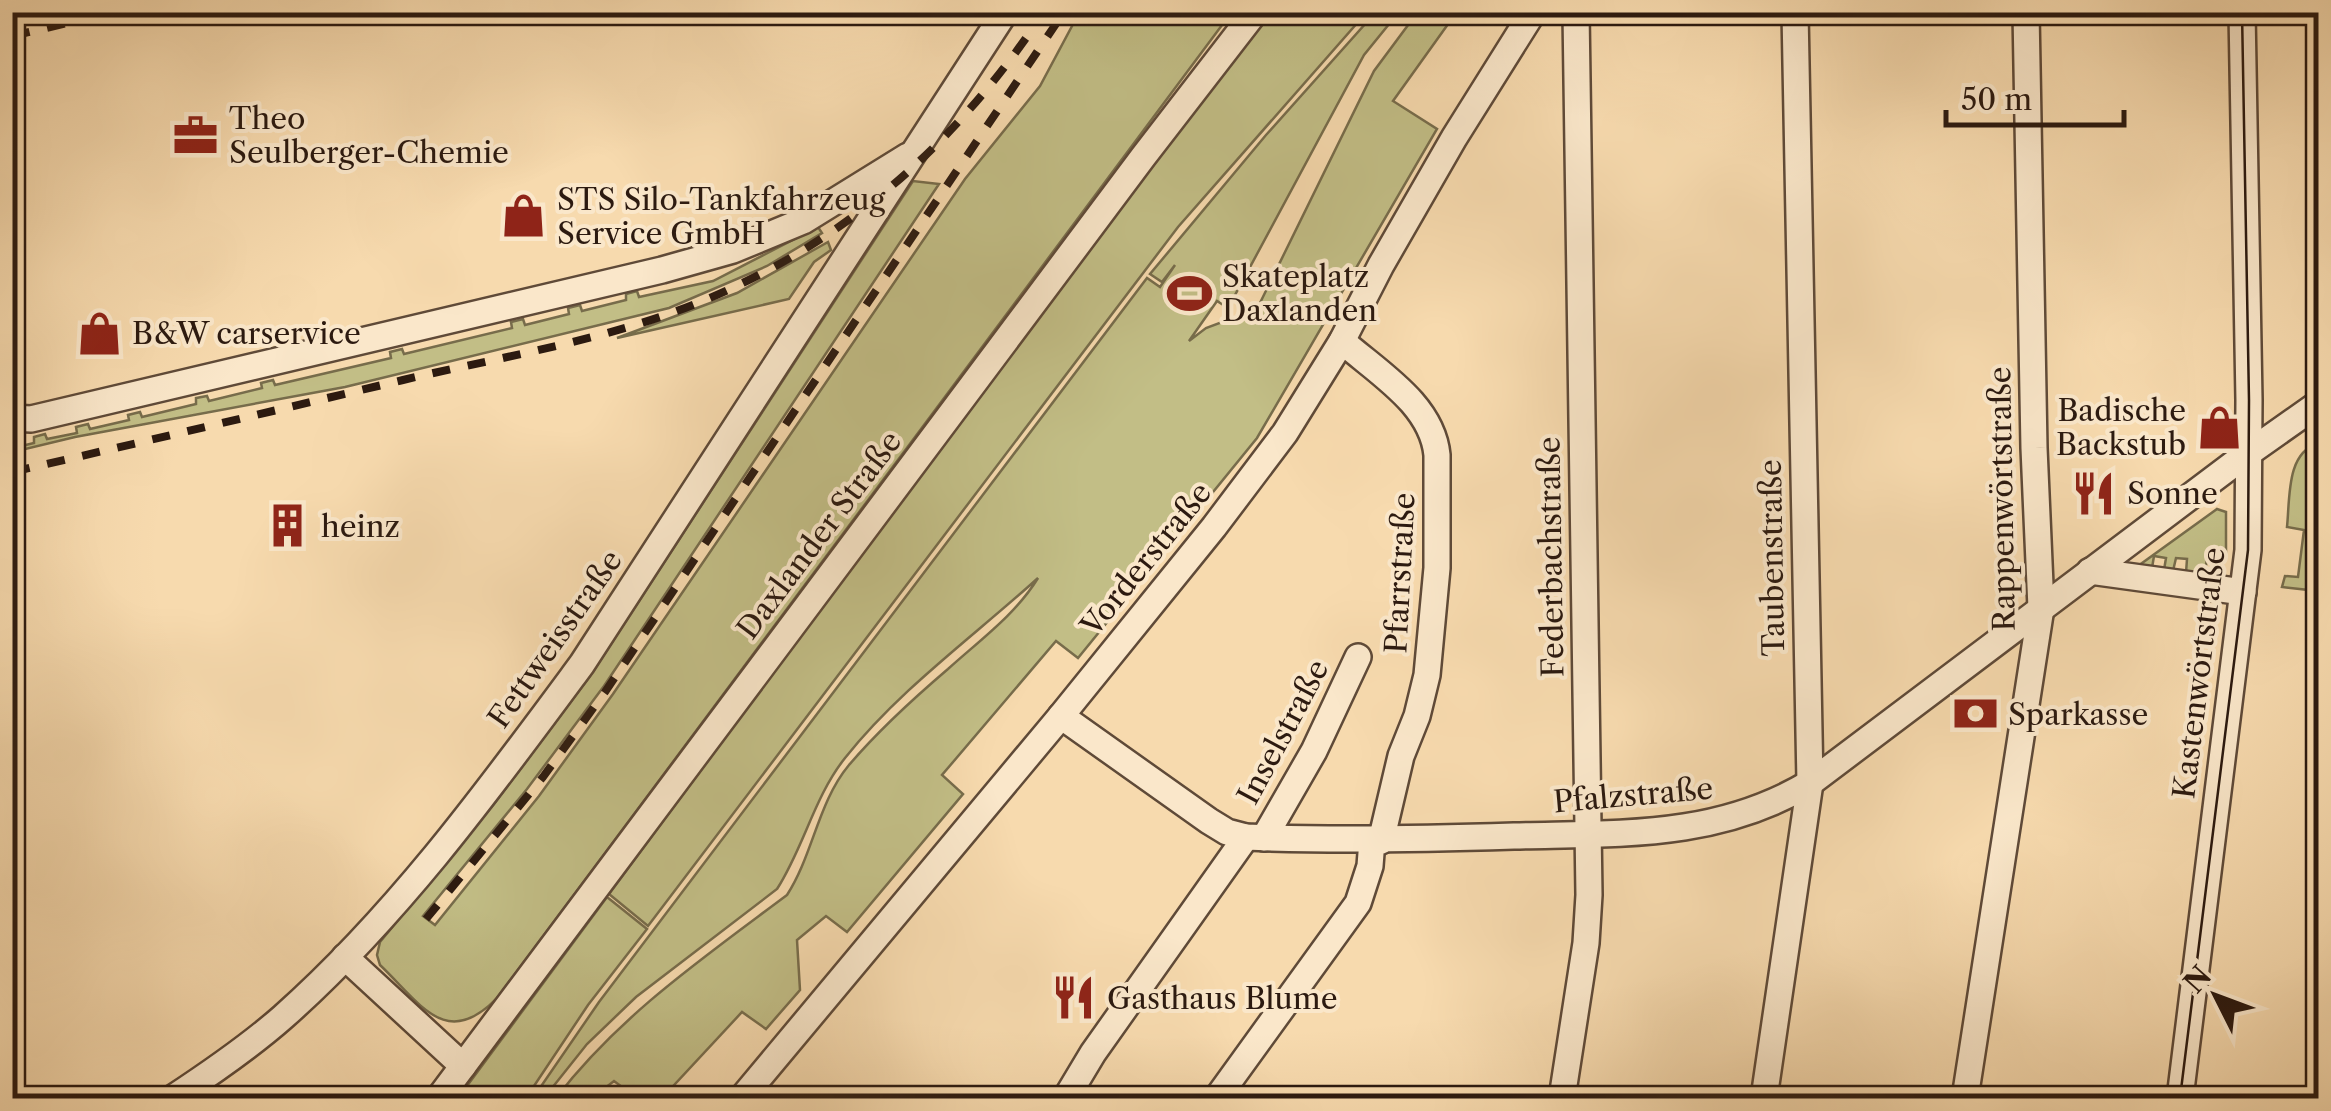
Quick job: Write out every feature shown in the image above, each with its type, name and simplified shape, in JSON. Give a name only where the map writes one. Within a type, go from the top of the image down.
[{"type":"street","name":"Fettweisstraße","points":[[173,1098],[263,1033],[345,957],[453,832],[582,664],[1005,12]]},
{"type":"street","name":"Daxlander Straße","points":[[439,1098],[1142,156],[1255,12]]},
{"type":"street","name":"Vorderstraße","points":[[742,1098],[1061,716],[1273,449],[1342,341],[1444,154],[1534,12]]},
{"type":"street","name":"Federbachstraße","points":[[1562,1098],[1590,894],[1576,12]]},
{"type":"street","name":"Taubenstraße","points":[[1764,1098],[1810,782],[1795,12]]},
{"type":"street","name":"Rappenwörtstraße","points":[[1965,1098],[2041,608],[2026,12]]},
{"type":"street","name":"Kastenwörtstraße","points":[[2180,1098],[2248,550],[2242,12]]},
{"type":"street","name":"Fettweisstraße","points":[[12,418],[31,420],[733,250],[803,221],[914,152]]},
{"type":"street","name":"Pfarrstraße","points":[[1217,1098],[1358,903],[1427,675],[1437,568],[1436,442],[1423,414],[1342,341]]},
{"type":"street","name":"Pfalzstraße","points":[[1061,716],[1208,821],[1228,832],[1255,837],[1376,840],[1587,834],[1664,830],[1722,821],[1779,802],[1810,782],[2318,404]]},
{"type":"street","points":[[2090,570],[2243,592]]},
{"type":"street","name":"Inselstraße","points":[[1066,1098],[1093,1053],[1255,837],[1314,751],[1358,657]]},
{"type":"street","points":[[345,957],[463,1066]]},
{"type":"shaded area","points":[[1079,13],[1231,13],[497,998],[463,1021],[434,1016],[380,965],[380,942],[494,804],[590,676],[913,181],[939,184],[604,686],[527,789],[423,916],[435,925],[539,796],[965,179],[1040,86]]},
{"type":"shaded area","points":[[1269,13],[1366,13],[1178,227],[648,926],[609,894],[1063,281]]},
{"type":"shaded area","points":[[1375,13],[1398,13],[1364,55],[1228,308],[1217,301],[1189,341],[1206,328],[1257,309],[1374,71],[1417,13],[1456,13],[1393,101],[1437,129],[1257,438],[1078,658],[1056,641],[942,775],[963,794],[847,932],[826,916],[797,940],[800,990],[766,1029],[742,1012],[662,1098],[637,1098],[614,1081],[592,1098],[556,1098],[635,1014],[787,895],[830,795],[849,765],[897,715],[1008,615],[1038,578],[913,686],[845,758],[825,789],[777,889],[636,997],[587,1044],[544,1098],[533,1098],[599,1002],[1147,278],[1160,287],[1175,265],[1162,282],[1150,274]]},
{"type":"shaded area","points":[[818,227],[822,233],[767,266],[669,308],[345,387],[13,452],[13,448],[34,443],[34,437],[45,434],[47,439],[77,433],[76,427],[88,424],[90,429],[129,420],[128,415],[140,412],[142,417],[196,404],[196,398],[207,396],[209,401],[262,388],[261,383],[273,380],[275,385],[391,358],[390,352],[402,349],[404,354],[512,328],[511,322],[523,319],[525,325],[569,314],[568,308],[580,305],[582,311],[626,300],[626,294],[637,291],[639,297],[713,281]]},
{"type":"shaded area","points":[[828,242],[831,250],[814,262],[789,299],[617,338],[737,293]]},
{"type":"shaded area","points":[[2318,444],[2318,591],[2282,587],[2285,576],[2298,577],[2304,530],[2287,527],[2295,466],[2300,456]]},
{"type":"shaded area","points":[[2217,509],[2226,512],[2226,557],[2207,556],[2205,576],[2186,573],[2187,559],[2176,558],[2173,571],[2164,570],[2166,558],[2154,556],[2152,568],[2138,566]]},
{"type":"shaded area","points":[[607,897],[647,929],[588,1005],[526,1098],[458,1098]]},
{"type":"tram line","points":[[2180,1098],[2248,550],[2242,12]]},
{"type":"railway","points":[[12,36],[114,12]]},
{"type":"railway","points":[[12,472],[565,344],[660,317],[720,293],[777,266],[878,197],[967,112],[1044,12]]},
{"type":"railway","points":[[426,919],[543,777],[605,692],[1064,12]]},
{"type":"place","name":"Theo Seulberger-Chemie","points":[[196,135]]},
{"type":"place","name":"STS Silo-Tankfahrzeug Service GmbH","points":[[524,216]]},
{"type":"place","name":"Skateplatz Daxlanden","points":[[1189,293]]},
{"type":"place","name":"B&W carservice","points":[[99,333]]},
{"type":"place","name":"Badische Backstub","points":[[2219,427]]},
{"type":"place","name":"Sonne","points":[[2094,493]]},
{"type":"place","name":"heinz","points":[[288,526]]},
{"type":"place","name":"Sparkasse","points":[[1975,714]]},
{"type":"place","name":"Gasthaus Blume","points":[[1074,998]]}]
